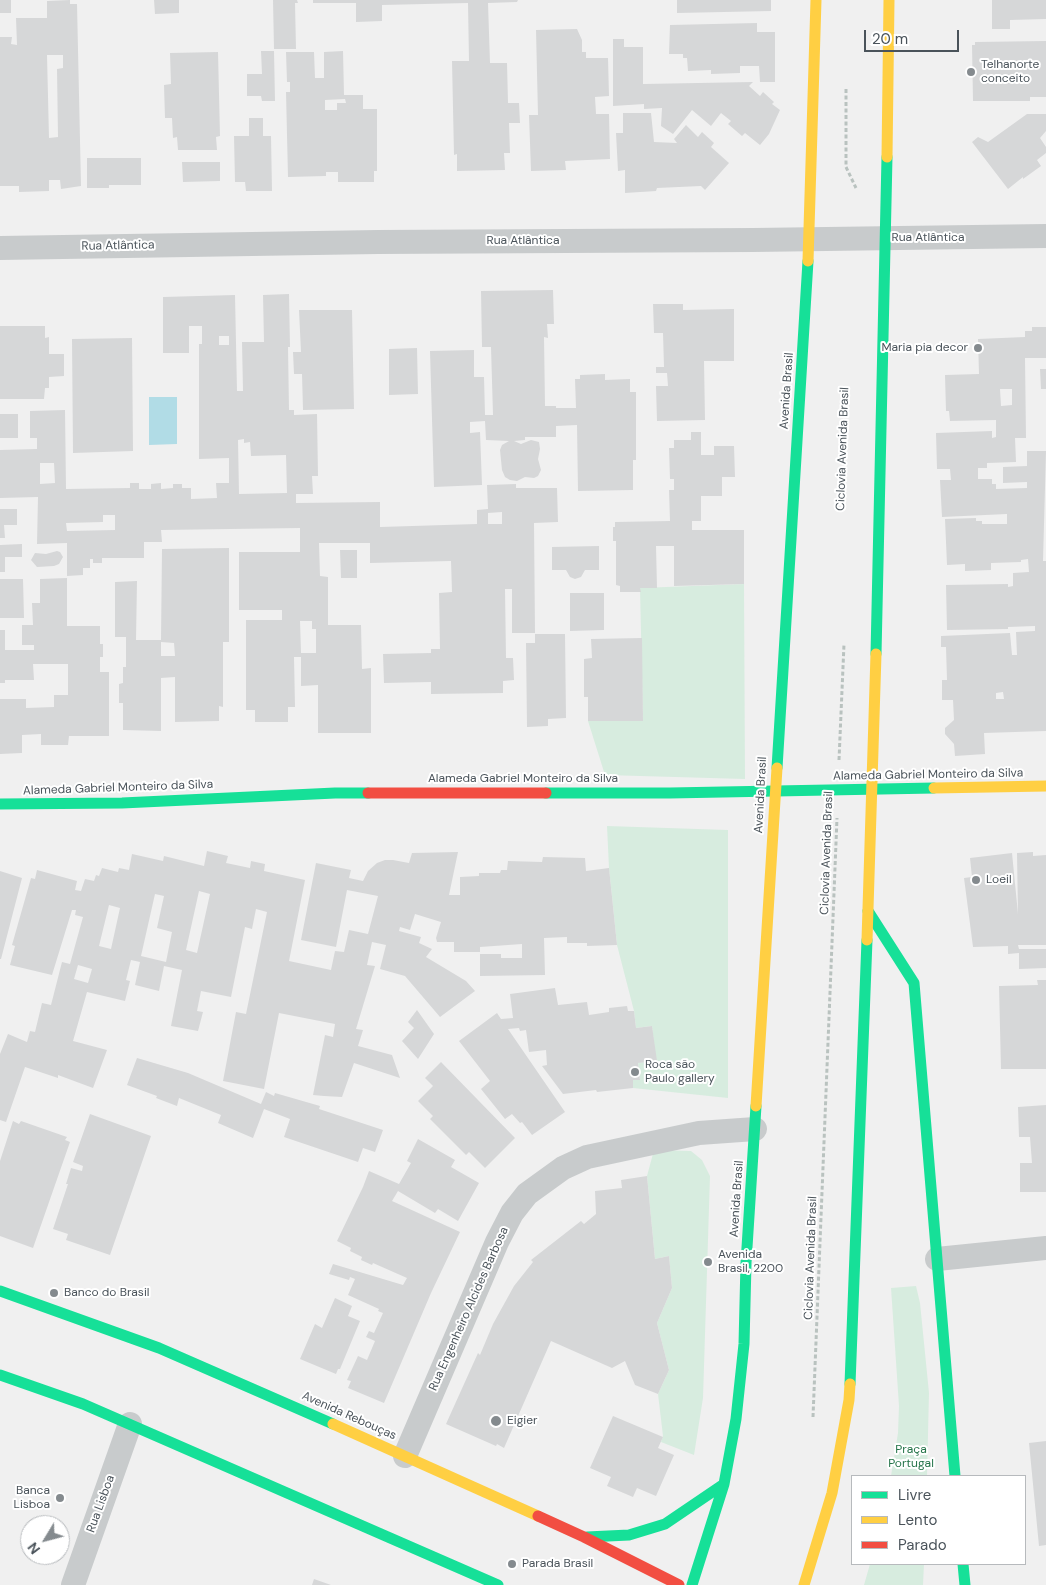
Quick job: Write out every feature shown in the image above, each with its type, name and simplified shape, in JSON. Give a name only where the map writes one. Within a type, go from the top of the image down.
[{"type":"main road","name":"Avenida Brasil","points":[[692,1585],[724,1484],[736,1419],[744,1344],[746,1263],[806,293],[816,0]]},
{"type":"main road","points":[[804,1585],[832,1493],[849,1400],[873,790],[886,238],[889,0]]},
{"type":"main road","name":"Alameda Gabriel Monteiro da Silva","points":[[0,804],[122,803],[335,793],[775,792],[1046,786]]},
{"type":"main road","points":[[868,911],[914,983],[955,1475]]},
{"type":"main road","name":"Avenida Rebouças","points":[[0,1291],[159,1348],[584,1537],[679,1585]]},
{"type":"main road","points":[[0,1375],[83,1404],[498,1585]]},
{"type":"main road","points":[[584,1537],[628,1535],[665,1524],[724,1484]]},
{"type":"main road","points":[[963,1565],[964,1585]]},
{"type":"street","name":"Rua Atlântica","points":[[0,248],[378,242],[1046,236]]},
{"type":"street","name":"Rua Engenheiro Alcides Barbosa","points":[[405,1456],[497,1242],[512,1213],[527,1194],[563,1168],[587,1157],[699,1133],[755,1129]]},
{"type":"street","points":[[937,1259],[1046,1248]]},
{"type":"street","name":"Rua Lisboa","points":[[73,1585],[130,1424]]},
{"type":"path","points":[[846,88],[846,167],[859,196],[860,238]]},
{"type":"path","name":"Ciclovia Avenida Brasil","points":[[813,1420],[844,636]]},
{"type":"green space","points":[[744,584],[745,779],[605,775],[588,721],[643,721],[640,588]]},
{"type":"green space","points":[[607,826],[728,830],[728,1098],[633,1088],[633,1080],[640,1079],[638,1063],[656,1060],[652,1026],[636,1028],[634,1011],[617,945],[609,868]]},
{"type":"green space","points":[[654,1150],[691,1151],[702,1160],[710,1176],[703,1398],[694,1455],[661,1442],[663,1436],[658,1394],[669,1370],[657,1323],[672,1288],[669,1256],[655,1259],[647,1176]]},
{"type":"green space","name":"Praça Portugal","points":[[916,1286],[920,1303],[929,1393],[927,1475],[891,1475],[898,1433],[899,1406],[891,1288]]},
{"type":"green space","points":[[870,1565],[924,1565],[923,1585],[864,1585]]},
{"type":"water","points":[[149,397],[177,397],[177,444],[149,445]]},
{"type":"building","points":[[0,0],[11,0],[11,13],[0,13]]},
{"type":"building","points":[[70,0],[70,4],[77,4],[81,186],[61,189],[60,180],[49,180],[49,191],[19,192],[19,186],[0,186],[0,37],[12,37],[11,44],[17,45],[16,18],[47,18],[47,1]],"holes":[[[47,55],[63,55],[63,68],[57,69],[58,137],[49,138]]]},
{"type":"building","points":[[154,0],[179,0],[179,13],[155,14]]},
{"type":"building","points":[[273,0],[297,0],[298,3],[295,3],[296,49],[274,49]]},
{"type":"building","points":[[313,0],[518,0],[517,2],[488,3],[490,63],[507,63],[508,103],[519,103],[520,123],[509,123],[510,153],[504,153],[505,170],[457,171],[457,154],[454,155],[452,61],[469,61],[468,3],[382,5],[382,21],[356,22],[356,3],[313,3]]},
{"type":"building","points":[[677,0],[771,0],[771,11],[677,13]]},
{"type":"building","points":[[992,0],[1046,0],[1046,19],[1010,20],[1010,29],[992,29]]},
{"type":"building","points":[[757,23],[757,32],[775,32],[775,82],[760,82],[759,66],[740,66],[740,73],[711,74],[711,70],[688,71],[687,58],[683,58],[683,54],[669,54],[670,25]]},
{"type":"building","points":[[577,29],[582,40],[582,52],[586,52],[586,58],[608,58],[609,96],[595,97],[596,114],[609,114],[610,159],[565,161],[566,170],[531,171],[529,115],[538,115],[536,30]]},
{"type":"building","points":[[613,39],[624,39],[624,47],[643,47],[643,84],[753,82],[749,86],[760,96],[763,92],[774,102],[772,104],[780,110],[769,134],[760,145],[745,133],[742,136],[728,124],[731,121],[721,113],[711,126],[692,110],[673,134],[661,126],[662,108],[644,109],[644,104],[613,106]]},
{"type":"building","points":[[1046,41],[1046,97],[1030,97],[1030,101],[973,101],[972,45],[975,45],[975,42]]},
{"type":"building","points":[[261,51],[274,51],[275,101],[262,101],[261,96],[247,96],[247,74],[262,74]]},
{"type":"building","points":[[343,51],[344,95],[363,95],[363,109],[377,109],[377,171],[374,171],[374,182],[338,182],[338,172],[326,172],[326,176],[288,177],[286,92],[290,92],[290,82],[287,82],[286,52],[314,52],[315,78],[324,78],[324,52]],"holes":[[[345,99],[346,103],[337,103],[337,110],[325,110],[325,100]]]},
{"type":"building","points":[[218,52],[220,136],[216,137],[217,150],[178,150],[177,137],[173,138],[172,118],[165,118],[164,85],[171,84],[170,53]]},
{"type":"building","points":[[623,113],[651,113],[654,142],[677,143],[674,139],[686,125],[698,137],[702,132],[714,143],[711,147],[729,163],[705,190],[701,186],[657,188],[656,191],[625,193],[625,170],[618,171],[616,133],[623,133]]},
{"type":"building","points":[[1027,114],[1046,114],[1046,131],[1040,138],[1046,147],[1046,153],[1037,160],[1041,166],[1008,189],[972,142],[978,137],[988,142]]},
{"type":"building","points":[[249,118],[263,118],[263,136],[271,136],[272,191],[246,191],[245,182],[235,182],[234,136],[249,136]]},
{"type":"building","points":[[87,158],[141,158],[141,185],[109,185],[109,188],[87,188]]},
{"type":"building","points":[[182,162],[220,162],[220,181],[183,182]]},
{"type":"building","points":[[553,290],[554,324],[547,324],[548,338],[544,337],[545,406],[576,408],[575,379],[580,379],[580,375],[605,374],[605,380],[630,379],[630,392],[636,392],[636,460],[633,460],[633,490],[578,491],[577,425],[556,426],[556,437],[525,437],[525,440],[514,441],[521,444],[531,440],[539,442],[538,459],[541,470],[538,476],[534,478],[525,477],[517,481],[510,480],[505,477],[502,470],[500,450],[502,445],[509,441],[486,440],[485,421],[470,422],[470,433],[480,432],[482,485],[434,487],[430,351],[474,350],[474,377],[484,377],[485,415],[493,415],[491,347],[482,347],[481,291]]},
{"type":"building","points":[[289,294],[289,410],[294,410],[294,415],[317,414],[318,476],[312,476],[313,494],[296,494],[296,503],[380,502],[380,527],[477,524],[477,510],[488,509],[487,485],[516,484],[516,488],[557,488],[558,522],[534,523],[535,633],[512,633],[512,589],[505,589],[506,658],[513,658],[514,680],[503,681],[503,693],[431,694],[431,682],[384,683],[383,654],[431,653],[431,649],[440,649],[439,593],[452,592],[451,561],[370,563],[370,543],[319,543],[320,576],[328,577],[328,625],[361,625],[362,669],[371,668],[371,733],[318,733],[318,685],[301,686],[301,657],[294,657],[295,707],[288,707],[288,722],[255,722],[255,710],[246,710],[246,620],[282,620],[282,610],[239,610],[239,552],[300,552],[300,528],[161,530],[162,542],[144,542],[144,558],[102,558],[102,563],[93,563],[93,559],[90,559],[90,568],[83,568],[83,575],[67,576],[67,543],[37,544],[38,497],[0,498],[0,450],[37,449],[37,438],[30,438],[30,411],[65,410],[66,489],[130,488],[130,483],[139,483],[139,489],[151,489],[151,484],[161,483],[161,489],[173,488],[173,484],[182,484],[182,488],[191,488],[191,499],[217,498],[216,483],[229,483],[229,458],[199,459],[199,344],[202,344],[202,326],[189,326],[189,353],[163,353],[163,297],[235,295],[237,391],[243,391],[242,342],[264,342],[263,295]],"holes":[[[219,336],[229,336],[229,345],[219,345]],[[244,439],[244,443],[250,442],[251,456],[286,455],[287,493],[239,494],[238,440]],[[40,463],[54,463],[55,483],[40,484]],[[502,512],[502,524],[488,524],[488,513]],[[103,515],[115,515],[115,530],[67,531],[66,523],[103,522]],[[300,621],[312,621],[312,629],[316,629],[316,653],[301,653]]]},
{"type":"building","points":[[653,304],[683,304],[683,310],[734,309],[734,361],[704,361],[705,420],[657,421],[656,386],[668,386],[667,373],[656,373],[656,367],[664,367],[663,333],[654,333]]},
{"type":"building","points":[[299,310],[352,310],[354,409],[303,410],[302,374],[294,374],[293,352],[301,352]]},
{"type":"building","points":[[0,326],[45,326],[45,338],[49,337],[49,354],[64,354],[64,376],[49,377],[49,388],[45,388],[44,399],[0,399]]},
{"type":"building","points":[[1032,327],[1046,327],[1046,358],[1025,358],[1026,438],[1015,438],[1016,462],[987,463],[987,468],[978,468],[978,479],[992,479],[992,484],[996,484],[996,489],[1027,488],[1027,482],[1003,483],[1003,467],[1027,466],[1027,451],[1046,451],[1043,561],[1046,561],[1046,731],[984,733],[985,754],[955,756],[954,744],[945,734],[945,728],[954,720],[953,700],[942,700],[942,680],[947,680],[946,647],[941,647],[941,636],[1010,633],[1012,655],[1017,655],[1016,632],[1035,631],[1035,626],[1008,627],[1008,629],[947,630],[946,585],[1008,584],[1008,587],[1013,586],[1013,573],[1029,572],[1028,559],[1021,560],[1021,562],[991,563],[991,570],[965,571],[965,564],[947,565],[945,519],[976,518],[976,521],[982,521],[982,524],[1007,524],[1007,514],[942,517],[940,480],[951,480],[950,469],[937,469],[936,433],[992,431],[992,438],[996,437],[996,420],[950,421],[949,411],[946,411],[945,375],[979,374],[978,339],[1025,337],[1025,331],[1032,331]],"holes":[[[1000,389],[1012,389],[1012,405],[1001,406]],[[1003,692],[1004,699],[996,699],[996,693]]]},
{"type":"building","points":[[132,338],[133,451],[73,453],[72,339]]},
{"type":"building","points":[[417,348],[418,394],[389,395],[389,349]]},
{"type":"building","points":[[1040,369],[1046,369],[1046,389],[1041,389]]},
{"type":"building","points":[[0,414],[18,414],[18,438],[0,438]]},
{"type":"building","points":[[691,432],[701,432],[701,455],[714,455],[714,446],[734,446],[735,477],[722,477],[722,496],[701,496],[701,521],[692,521],[692,530],[744,530],[744,584],[674,586],[674,546],[656,546],[657,588],[640,588],[641,592],[620,592],[620,586],[616,585],[616,541],[613,541],[615,522],[670,521],[669,490],[674,490],[674,479],[670,479],[669,448],[674,448],[674,440],[691,440]]},
{"type":"building","points":[[0,509],[17,509],[17,525],[4,525],[5,538],[0,538]]},
{"type":"building","points":[[22,544],[22,557],[5,557],[5,572],[0,572],[0,545]]},
{"type":"building","points":[[599,546],[599,570],[585,570],[581,577],[575,579],[570,577],[566,570],[552,570],[552,547]]},
{"type":"building","points":[[229,548],[229,642],[223,642],[223,707],[219,706],[219,721],[175,722],[175,677],[161,678],[161,731],[123,730],[123,703],[119,703],[119,684],[123,683],[123,667],[126,667],[126,637],[115,637],[115,582],[137,581],[136,640],[161,640],[162,549]],"holes":[[[161,642],[174,643],[175,656],[161,656]]]},
{"type":"building","points":[[340,550],[357,550],[357,578],[341,578]]},
{"type":"building","points":[[57,551],[63,557],[59,564],[54,566],[37,567],[31,560],[35,553],[46,554]]},
{"type":"building","points":[[67,578],[67,626],[100,626],[100,644],[103,644],[103,657],[100,657],[100,672],[109,672],[109,736],[69,736],[68,745],[41,745],[41,734],[22,735],[22,753],[0,754],[0,699],[26,699],[26,708],[54,707],[54,695],[68,695],[68,664],[33,664],[34,680],[5,680],[5,683],[0,683],[0,630],[5,630],[5,650],[34,650],[34,645],[22,645],[22,625],[33,625],[32,603],[40,603],[40,579]]},
{"type":"building","points":[[0,579],[23,579],[24,618],[0,618]]},
{"type":"building","points":[[570,593],[604,593],[604,630],[570,631]]},
{"type":"building","points":[[535,634],[565,634],[566,718],[548,719],[548,726],[527,727],[526,643],[535,643]]},
{"type":"building","points":[[642,638],[643,721],[588,721],[588,697],[584,697],[584,659],[592,658],[591,639]]},
{"type":"building","points":[[207,851],[228,856],[226,863],[250,868],[251,861],[265,864],[264,871],[305,880],[289,961],[331,970],[335,951],[344,952],[349,930],[368,934],[378,896],[347,890],[336,947],[301,940],[316,863],[351,870],[349,878],[363,881],[368,871],[377,863],[385,860],[409,863],[412,853],[458,852],[449,895],[460,895],[460,877],[479,876],[479,873],[500,873],[501,870],[507,870],[508,861],[542,862],[543,857],[585,858],[586,871],[609,868],[617,945],[587,946],[587,943],[567,943],[567,937],[544,938],[545,975],[480,976],[480,954],[501,954],[501,958],[522,958],[522,944],[480,947],[480,952],[454,952],[454,942],[437,942],[436,938],[441,922],[415,914],[410,930],[400,927],[399,931],[421,937],[419,943],[432,949],[426,957],[466,981],[475,991],[440,1017],[405,976],[380,969],[386,945],[372,942],[367,965],[375,966],[356,1029],[363,1030],[358,1046],[392,1055],[400,1078],[354,1063],[342,1097],[313,1095],[325,1035],[333,1037],[335,1024],[279,1013],[264,1089],[223,1081],[236,1012],[246,1014],[267,912],[256,909],[252,929],[245,927],[231,997],[201,991],[197,1011],[203,1012],[198,1031],[171,1026],[182,970],[164,966],[159,991],[135,985],[140,962],[131,960],[126,980],[130,981],[125,1001],[87,992],[73,1041],[107,1050],[93,1088],[58,1075],[58,1078],[25,1067],[6,1122],[0,1120],[0,1054],[8,1034],[27,1042],[30,1031],[35,1032],[42,1003],[51,1005],[62,962],[70,964],[83,917],[75,915],[76,910],[72,910],[52,975],[10,965],[15,946],[12,945],[31,878],[35,879],[37,870],[77,881],[75,890],[81,891],[85,879],[94,881],[96,875],[99,876],[102,868],[118,872],[119,868],[129,870],[132,854],[163,861],[164,856],[204,866]],"holes":[[[199,891],[210,894],[197,953],[186,950]],[[155,894],[164,896],[157,928],[172,932],[166,962],[141,956]],[[109,905],[120,908],[111,949],[99,946]],[[78,965],[92,969],[88,983],[74,979]]]},
{"type":"building","points":[[1033,852],[1033,856],[1046,855],[1046,945],[1018,945],[1019,949],[1046,949],[1046,968],[1019,969],[1019,953],[1008,954],[1008,946],[973,947],[964,878],[972,877],[970,858],[1012,853],[1018,914],[1017,853]]},
{"type":"building","points":[[0,871],[22,878],[1,959],[0,959]]},
{"type":"building","points":[[1037,980],[1046,980],[1046,1069],[1001,1069],[999,986],[1038,985]]},
{"type":"building","points":[[555,988],[558,1005],[587,1002],[589,1015],[609,1012],[609,1008],[627,1006],[628,1011],[634,1011],[636,1028],[652,1026],[657,1061],[638,1063],[640,1080],[633,1080],[633,1088],[563,1094],[542,1066],[547,1065],[546,1050],[529,1052],[526,1030],[520,1031],[519,1028],[508,1029],[565,1112],[532,1135],[522,1122],[520,1123],[512,1114],[505,1119],[481,1089],[490,1081],[459,1041],[497,1013],[501,1019],[513,1018],[510,994]]},
{"type":"building","points":[[417,1010],[434,1034],[418,1059],[402,1041],[414,1028],[408,1022]]},
{"type":"building","points":[[137,1058],[188,1073],[261,1104],[266,1092],[274,1096],[275,1093],[320,1106],[319,1109],[383,1130],[375,1152],[363,1148],[358,1162],[284,1137],[290,1119],[264,1109],[253,1138],[218,1123],[221,1115],[179,1098],[177,1106],[127,1085]]},
{"type":"building","points":[[441,1062],[515,1138],[485,1168],[469,1152],[466,1155],[430,1119],[433,1116],[418,1101],[433,1086],[425,1078]]},
{"type":"building","points":[[1046,1105],[1046,1192],[1020,1192],[1020,1163],[1032,1163],[1030,1137],[1019,1137],[1018,1107]]},
{"type":"building","points":[[90,1114],[151,1136],[110,1255],[66,1240],[68,1234],[53,1229],[68,1184],[66,1184],[71,1168],[82,1171],[83,1166],[73,1162]]},
{"type":"building","points":[[13,1121],[19,1124],[21,1121],[67,1137],[65,1140],[70,1142],[33,1248],[0,1236],[0,1161]]},
{"type":"building","points":[[418,1139],[455,1160],[451,1167],[479,1183],[458,1221],[438,1209],[435,1213],[398,1191],[392,1201],[460,1232],[431,1293],[384,1403],[348,1388],[351,1381],[347,1380],[358,1356],[367,1360],[375,1341],[366,1337],[369,1331],[374,1333],[383,1313],[378,1311],[379,1309],[348,1295],[355,1279],[350,1277],[349,1280],[329,1274],[333,1264],[403,1285],[407,1278],[373,1263],[372,1265],[361,1260],[362,1257],[350,1251],[351,1248],[337,1241],[369,1171],[399,1184],[411,1163],[407,1161]]},
{"type":"building","points":[[647,1176],[655,1259],[669,1256],[672,1288],[657,1323],[669,1370],[658,1394],[635,1385],[625,1361],[612,1368],[551,1341],[504,1448],[446,1424],[493,1324],[514,1286],[533,1262],[531,1260],[581,1221],[584,1224],[596,1214],[595,1191],[622,1188],[621,1180]]},
{"type":"building","points":[[335,1298],[352,1306],[348,1316],[360,1321],[340,1369],[338,1369],[336,1374],[300,1359],[315,1324],[322,1328]]},
{"type":"building","points":[[613,1416],[663,1437],[658,1448],[674,1455],[656,1496],[637,1488],[633,1497],[607,1486],[611,1477],[590,1468]]},
{"type":"building","points":[[1046,1441],[1046,1545],[1039,1546],[1029,1443]]},
{"type":"building","points":[[314,1579],[331,1585],[312,1585]]},
{"type":"traffic: fast","points":[[876,654],[887,157]]},
{"type":"traffic: fast","points":[[777,768],[808,261]]},
{"type":"traffic: fast","points":[[546,793],[670,793],[934,788]]},
{"type":"traffic: fast","points":[[0,804],[122,803],[368,793]]},
{"type":"traffic: fast","points":[[868,911],[914,983],[955,1475]]},
{"type":"traffic: fast","points":[[850,1384],[867,940]]},
{"type":"traffic: fast","points":[[692,1585],[724,1484],[736,1419],[744,1344],[746,1263],[756,1106]]},
{"type":"traffic: fast","points":[[0,1291],[159,1348],[333,1424]]},
{"type":"traffic: fast","points":[[0,1375],[83,1404],[498,1585]]},
{"type":"traffic: fast","points":[[587,1537],[629,1535],[665,1524],[724,1484]]},
{"type":"traffic: fast","points":[[963,1565],[965,1585]]},
{"type":"traffic: slow","points":[[808,261],[816,0]]},
{"type":"traffic: slow","points":[[887,157],[889,0]]},
{"type":"traffic: slow","points":[[867,940],[876,654]]},
{"type":"traffic: slow","points":[[756,1106],[777,768]]},
{"type":"traffic: slow","points":[[934,788],[1046,786]]},
{"type":"traffic: slow","points":[[804,1585],[832,1493],[849,1400],[850,1384]]},
{"type":"traffic: slow","points":[[333,1424],[538,1516]]},
{"type":"traffic: jam","points":[[368,793],[546,793]]},
{"type":"traffic: jam","points":[[538,1516],[679,1585]]},
{"type":"place","name":"Telhanorte conceito","points":[[971,72]]},
{"type":"place","name":"Maria pia decor","points":[[978,348]]},
{"type":"place","name":"Loeil","points":[[976,880]]},
{"type":"place","name":"Roca são Paulo gallery","points":[[635,1072]]},
{"type":"place","name":"Avenida Brasil, 2200","points":[[708,1262]]},
{"type":"place","name":"Banco do Brasil","points":[[54,1293]]},
{"type":"place","name":"Eigier","points":[[496,1421]]},
{"type":"place","name":"Banca Lisboa","points":[[60,1498]]},
{"type":"place","name":"Parada Brasil","points":[[512,1564]]}]
